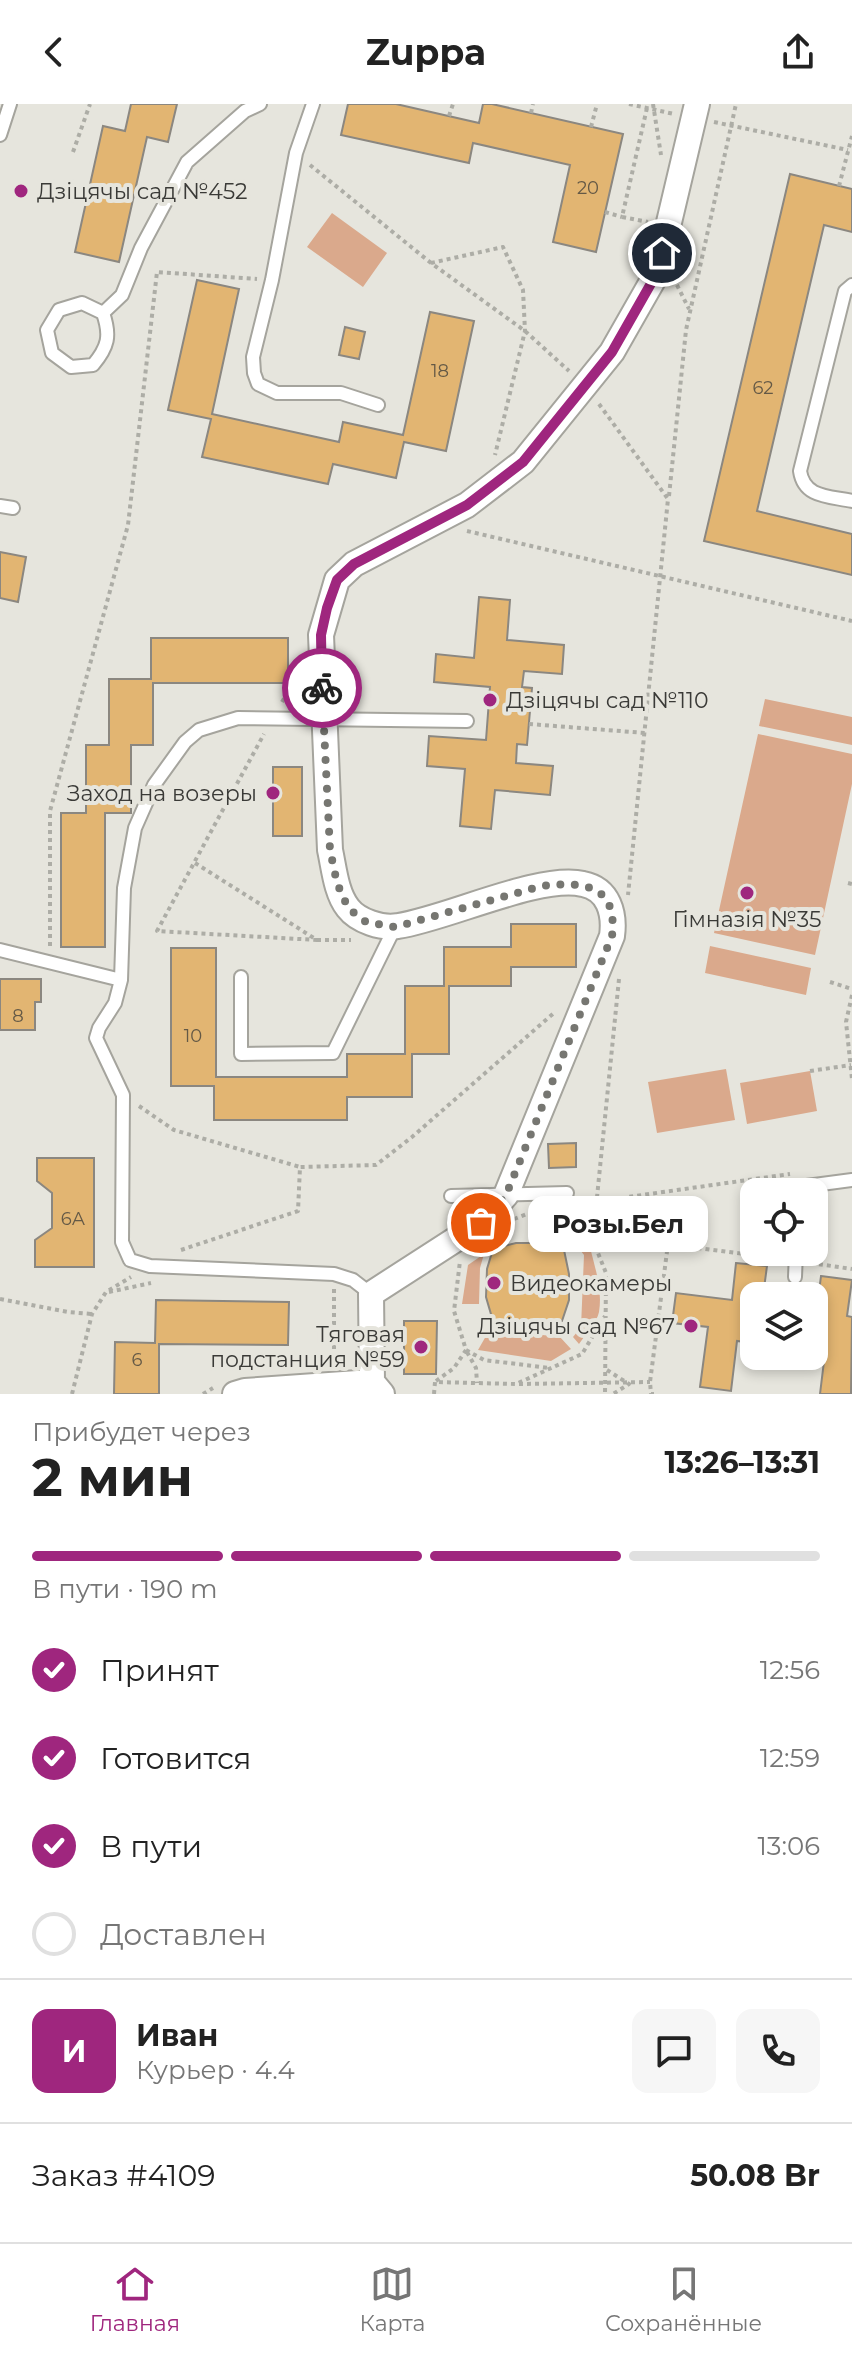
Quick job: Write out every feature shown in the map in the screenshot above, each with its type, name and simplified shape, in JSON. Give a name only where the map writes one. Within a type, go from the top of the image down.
[{"type":"street","points":[[235,1394],[334,1384],[377,1388],[371,1294],[481,1223],[506,1195],[612,936],[614,920],[610,904],[600,892],[583,884],[542,886],[392,933],[366,922],[348,908],[337,883],[330,850],[322,718],[321,635],[337,580],[354,564],[467,505],[499,482],[523,462],[612,352],[657,273],[695,111]]},
{"type":"lane","points":[[0,135],[10,104]]},
{"type":"lane","points":[[103,313],[122,295],[141,248],[187,162],[245,111],[260,104]]},
{"type":"lane","points":[[313,104],[296,153],[272,280],[253,357],[254,373],[258,384],[277,393],[341,393],[378,405]]},
{"type":"lane","points":[[852,285],[845,291],[800,471],[802,483],[810,492],[852,501]]},
{"type":"lane","points":[[82,303],[103,313],[109,331],[106,350],[93,365],[71,367],[52,353],[47,330],[59,310],[82,303]]},
{"type":"lane","points":[[371,1294],[353,1280],[334,1274],[150,1266],[130,1260],[122,1242],[123,1095],[96,1038],[115,1003],[121,980],[124,888],[135,828],[154,785],[175,755],[199,730],[238,718],[467,721]]},
{"type":"lane","points":[[241,977],[241,1054],[333,1053],[392,933]]},
{"type":"lane","points":[[0,950],[121,980]]},
{"type":"lane","points":[[828,1183],[852,1180]]},
{"type":"lane","points":[[451,1196],[567,1193]]},
{"type":"lane","points":[[795,1277],[796,1266]]},
{"type":"path","points":[[73,152],[90,104]]},
{"type":"path","points":[[449,116],[453,104]]},
{"type":"path","points":[[531,113],[533,104]]},
{"type":"path","points":[[591,127],[597,104]]},
{"type":"path","points":[[629,104],[695,111],[732,126],[848,150]]},
{"type":"path","points":[[627,907],[686,330],[736,104]]},
{"type":"path","points":[[654,107],[662,165]]},
{"type":"path","points":[[622,217],[647,108]]},
{"type":"path","points":[[839,186],[852,136]]},
{"type":"path","points":[[296,153],[431,263],[525,331],[586,385],[668,499]]},
{"type":"path","points":[[605,212],[651,223]]},
{"type":"path","points":[[431,263],[503,247],[523,290],[525,331],[491,473],[499,482]]},
{"type":"path","points":[[50,963],[50,811],[128,525],[157,272],[272,280]]},
{"type":"path","points":[[434,522],[852,621]]},
{"type":"path","points":[[529,724],[645,733]]},
{"type":"path","points":[[195,863],[317,940]]},
{"type":"path","points":[[157,931],[317,940],[392,933]]},
{"type":"path","points":[[605,1394],[606,1273],[590,1233],[596,1207],[620,970]]},
{"type":"path","points":[[830,982],[852,989]]},
{"type":"path","points":[[852,995],[849,1023],[852,1079]]},
{"type":"path","points":[[123,1095],[174,1130],[300,1167],[376,1165],[558,1010]]},
{"type":"path","points":[[810,1071],[851,1065]]},
{"type":"path","points":[[72,1394],[92,1314],[106,1292],[189,1246],[298,1211],[300,1167]]},
{"type":"path","points":[[561,1211],[596,1207],[628,1197],[797,1173]]},
{"type":"path","points":[[506,1223],[531,1212],[546,1212]]},
{"type":"path","points":[[654,1394],[651,1394],[650,1382],[668,1244],[740,1251]]},
{"type":"path","points":[[461,1259],[454,1311],[466,1350],[476,1368],[477,1383]]},
{"type":"path","points":[[828,1264],[852,1269]]},
{"type":"path","points":[[334,1274],[334,1384]]},
{"type":"path","points":[[0,1299],[92,1314]]},
{"type":"path","points":[[516,1384],[582,1354],[607,1314]]},
{"type":"path","points":[[466,1350],[484,1360],[552,1369]]},
{"type":"path","points":[[434,1394],[435,1382],[454,1368],[466,1350]]},
{"type":"path","points":[[454,1368],[454,1382]]},
{"type":"path","points":[[606,1369],[629,1384]]},
{"type":"path","points":[[435,1382],[650,1382]]},
{"type":"path","points":[[543,1384],[543,1394]]},
{"type":"path","points":[[613,1394],[629,1384]]},
{"type":"shaded area","points":[[332,213],[387,253],[363,287],[307,247]]},
{"type":"shaded area","points":[[765,699],[852,717],[852,745],[759,726]]},
{"type":"shaded area","points":[[758,734],[852,754],[852,784],[815,955],[714,933]]},
{"type":"shaded area","points":[[710,946],[811,968],[806,995],[705,973]]},
{"type":"shaded area","points":[[726,1069],[735,1120],[657,1133],[648,1082]]},
{"type":"shaded area","points":[[810,1071],[817,1111],[747,1124],[740,1083]]},
{"type":"shaded area","points":[[543,1217],[581,1217],[567,1236],[542,1236]]},
{"type":"shaded area","points":[[586,1223],[600,1301],[596,1320],[579,1344],[573,1337],[581,1327],[584,1255],[574,1242]]},
{"type":"shaded area","points":[[484,1254],[480,1268],[479,1304],[462,1304],[468,1265]]},
{"type":"shaded area","points":[[490,1329],[560,1337],[571,1349],[551,1361],[478,1350]]},
{"type":"building","points":[[131,104],[177,104],[168,142],[147,137],[119,262],[75,252],[103,126],[125,131]]},
{"type":"building","points":[[348,104],[396,104],[479,123],[483,104],[492,104],[623,134],[596,252],[553,242],[570,165],[473,143],[469,163],[341,135]]},
{"type":"building","points":[[790,174],[852,189],[852,232],[824,225],[757,511],[852,534],[852,575],[704,541]]},
{"type":"building","points":[[197,280],[239,289],[212,414],[339,442],[343,422],[403,435],[430,312],[474,321],[446,451],[404,442],[396,478],[333,464],[328,484],[202,457],[211,419],[168,410]]},
{"type":"building","points":[[345,327],[365,332],[359,359],[339,355]]},
{"type":"building","points":[[0,552],[26,557],[18,602],[0,598]]},
{"type":"building","points":[[479,597],[510,600],[507,640],[564,645],[562,674],[524,671],[522,687],[532,688],[527,745],[517,744],[516,763],[553,766],[550,795],[495,790],[491,829],[460,826],[465,769],[427,766],[429,736],[486,740],[490,687],[434,682],[436,654],[474,658]]},
{"type":"building","points":[[151,638],[288,638],[288,683],[153,683],[153,745],[131,745],[131,813],[105,813],[105,947],[61,947],[61,813],[86,813],[86,745],[109,745],[109,679],[151,679]]},
{"type":"building","points":[[273,767],[302,767],[302,836],[273,836]]},
{"type":"building","points":[[511,924],[576,924],[576,967],[511,967],[511,986],[449,986],[449,1054],[412,1054],[412,1097],[347,1097],[347,1120],[214,1120],[214,1086],[171,1086],[171,948],[216,948],[216,1077],[347,1077],[347,1054],[405,1054],[405,986],[444,986],[444,947],[511,947]]},
{"type":"building","points":[[0,979],[41,979],[41,1002],[35,1002],[35,1030],[0,1030]]},
{"type":"building","points":[[576,1143],[576,1167],[549,1168],[548,1144]]},
{"type":"building","points":[[37,1158],[94,1158],[94,1267],[35,1267],[35,1240],[52,1228],[52,1193],[37,1181]]},
{"type":"building","points":[[516,1243],[544,1243],[564,1250],[569,1274],[569,1300],[562,1321],[542,1326],[493,1321],[486,1297],[487,1269],[493,1249]]},
{"type":"building","points":[[736,1263],[740,1266],[767,1266],[765,1282],[740,1282],[740,1341],[737,1341],[731,1391],[700,1387],[708,1327],[672,1323],[676,1293],[732,1300]]},
{"type":"building","points":[[821,1276],[852,1280],[847,1316],[852,1317],[851,1394],[820,1394],[823,1370],[828,1370],[828,1282],[820,1282]]},
{"type":"building","points":[[156,1300],[289,1302],[288,1345],[159,1344],[159,1394],[114,1394],[115,1342],[155,1343]]},
{"type":"building","name":"Тяговая подстанция №59","points":[[404,1321],[437,1321],[436,1374],[404,1374]]},
{"type":"way so far","points":[[322,688],[330,850],[337,883],[348,908],[366,922],[395,927],[542,886],[564,883],[583,884],[600,892],[610,904],[614,920],[612,936],[506,1195],[481,1223]]},
{"type":"place","name":"Дзіцячы сад №452","points":[[21,191]]},
{"type":"place","name":"Дзіцячы сад №110","points":[[490,700]]},
{"type":"place","name":"Заход на возеры","points":[[273,793]]},
{"type":"place","name":"Гімназія №35","points":[[747,893]]},
{"type":"place","name":"Розы.Бел","points":[[481,1223]]},
{"type":"place","name":"Видеокамеры","points":[[494,1283]]},
{"type":"place","name":"Дзіцячы сад №67","points":[[691,1326]]},
{"type":"place","name":"Тяговая подстанция №59","points":[[421,1347]]},
{"type":"route","points":[[322,688],[321,635],[337,580],[354,564],[467,505],[523,462],[612,352],[657,273],[662,253]]}]
